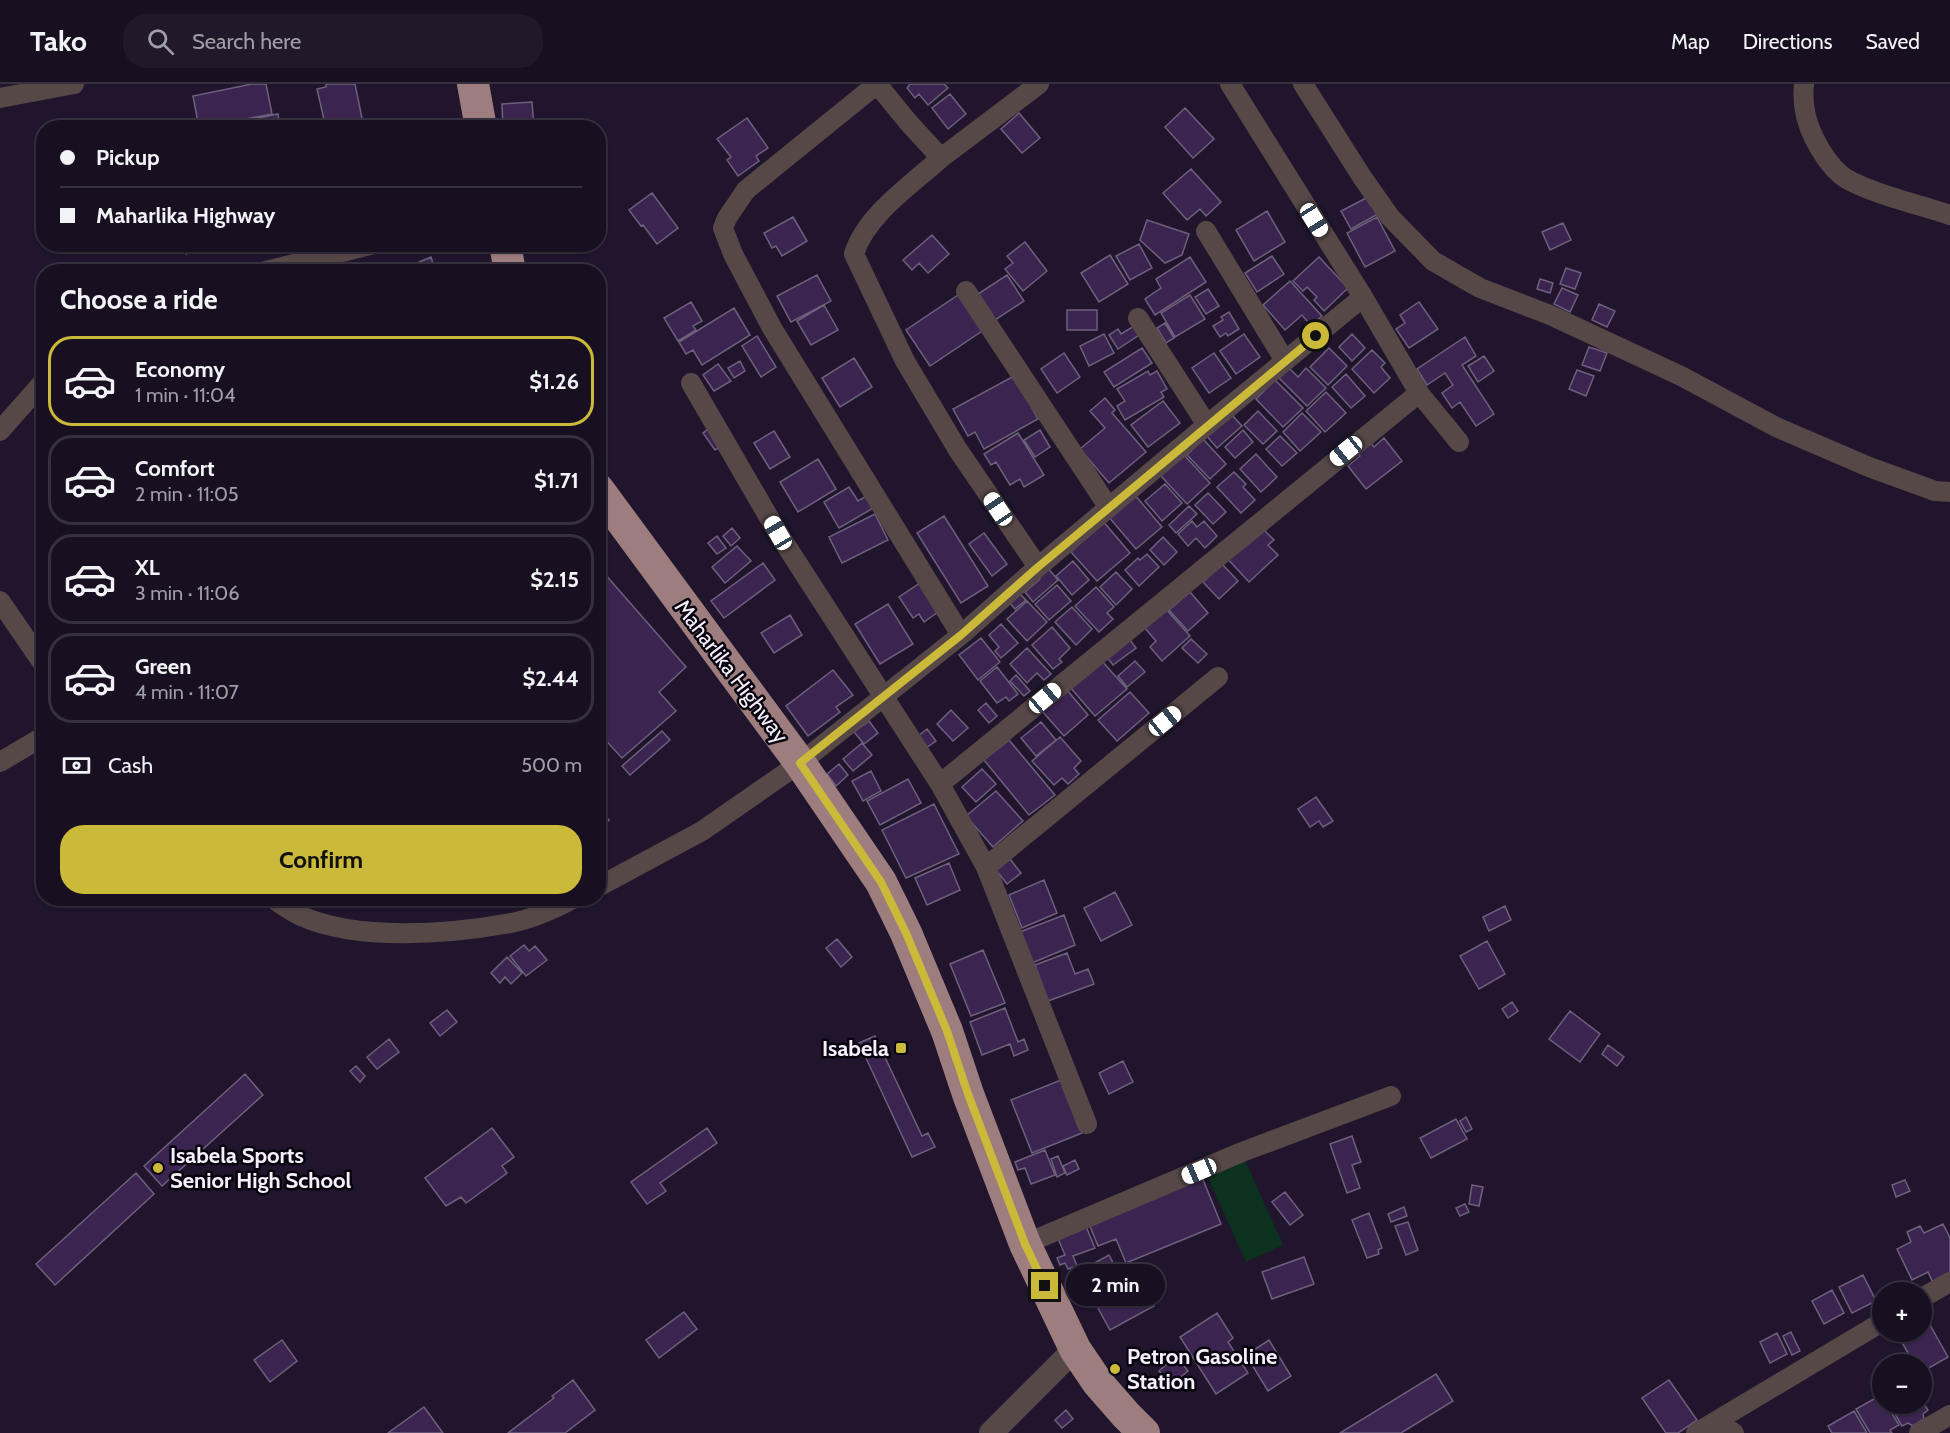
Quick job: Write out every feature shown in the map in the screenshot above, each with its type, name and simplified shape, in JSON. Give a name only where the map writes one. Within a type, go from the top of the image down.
[{"type":"highway","points":[[472,84],[479,120]]},
{"type":"highway","name":"Maharlika Highway","points":[[606,500],[800,763],[881,882],[906,933],[947,1031],[1025,1244],[1075,1349],[1098,1383],[1144,1433]]},
{"type":"street","points":[[0,98],[74,84]]},
{"type":"street","points":[[941,158],[877,84],[746,190],[723,228],[733,254],[772,328],[961,635]]},
{"type":"street","points":[[1038,567],[946,430],[905,361],[854,254],[858,241],[867,226],[941,158],[1039,84]]},
{"type":"street","points":[[1230,84],[1363,297],[1419,393],[1460,442]]},
{"type":"street","points":[[1303,84],[1390,217],[1433,261],[1480,288],[1550,315],[1682,376],[1776,427],[1869,467],[1935,491],[1950,492]]},
{"type":"street","points":[[1804,84],[1808,125],[1821,152],[1843,177],[1860,186],[1950,215]]},
{"type":"street","points":[[1206,231],[1285,361]]},
{"type":"street","points":[[294,264],[342,252]]},
{"type":"street","points":[[966,291],[1109,508]]},
{"type":"street","points":[[606,883],[702,831],[800,763],[961,635],[1038,567],[1363,297]]},
{"type":"street","points":[[1138,318],[1207,425]]},
{"type":"street","points":[[691,383],[778,533],[940,784],[986,867],[1087,1124]]},
{"type":"street","points":[[0,431],[36,390]]},
{"type":"street","points":[[940,784],[1419,393]]},
{"type":"street","points":[[0,600],[36,653]]},
{"type":"street","points":[[986,867],[1218,677]]},
{"type":"street","points":[[0,762],[36,741]]},
{"type":"street","points":[[285,906],[300,915],[340,928],[385,934],[513,923],[555,906]]},
{"type":"street","points":[[1025,1244],[1242,1152],[1391,1096]]},
{"type":"street","points":[[1932,1292],[1950,1282]]},
{"type":"street","points":[[1696,1433],[1872,1328]]},
{"type":"street","points":[[991,1433],[1075,1349]]},
{"type":"street","points":[[1919,1433],[1950,1415]]},
{"type":"street","points":[[1717,1422],[1734,1433]]},
{"type":"green space","points":[[1245,1160],[1283,1245],[1246,1262],[1208,1178]]},
{"type":"building","points":[[252,84],[266,84],[272,114],[241,120],[198,120],[193,96]]},
{"type":"building","points":[[326,84],[355,84],[362,120],[324,120],[317,89],[326,87]]},
{"type":"building","points":[[910,84],[944,84],[948,88],[928,105],[919,94],[915,98],[907,88]]},
{"type":"building","points":[[950,94],[966,114],[948,129],[932,108]]},
{"type":"building","points":[[532,102],[533,120],[503,120],[502,104]]},
{"type":"building","points":[[1185,108],[1214,139],[1193,158],[1165,127]]},
{"type":"building","points":[[1019,113],[1040,138],[1022,153],[1001,129]]},
{"type":"building","points":[[278,114],[279,120],[248,120]]},
{"type":"building","points":[[747,118],[768,148],[756,156],[759,161],[738,176],[727,160],[731,157],[717,139]]},
{"type":"building","points":[[1191,169],[1221,202],[1206,216],[1200,209],[1187,220],[1163,193]]},
{"type":"building","points":[[652,193],[678,228],[657,244],[629,210]]},
{"type":"building","points":[[1368,197],[1378,214],[1351,229],[1341,211]]},
{"type":"building","points":[[1267,211],[1285,242],[1254,261],[1236,230]]},
{"type":"building","points":[[793,217],[807,241],[782,256],[776,246],[772,248],[764,233]]},
{"type":"building","points":[[1377,217],[1395,251],[1365,267],[1347,233]]},
{"type":"building","points":[[1147,220],[1189,234],[1182,255],[1165,263],[1140,240]]},
{"type":"building","points":[[1563,223],[1571,240],[1550,250],[1542,232]]},
{"type":"building","points":[[932,235],[949,254],[928,273],[919,263],[912,270],[903,260]]},
{"type":"building","points":[[1025,242],[1047,271],[1023,291],[1005,269],[1013,263],[1007,256]]},
{"type":"building","points":[[1139,244],[1152,268],[1130,280],[1116,256]]},
{"type":"building","points":[[1110,255],[1128,284],[1099,302],[1081,273]]},
{"type":"building","points":[[1272,256],[1284,274],[1257,292],[1245,273]]},
{"type":"building","points":[[431,257],[433,264],[420,264],[419,262]]},
{"type":"building","points":[[1190,257],[1206,282],[1155,315],[1145,299],[1161,288],[1156,279]]},
{"type":"building","points":[[1319,257],[1348,288],[1324,311],[1314,300],[1317,297],[1307,287],[1303,291],[1293,281]]},
{"type":"building","points":[[1566,268],[1581,273],[1575,289],[1560,284]]},
{"type":"building","points":[[817,275],[831,301],[791,322],[777,296]]},
{"type":"building","points":[[1007,275],[1024,301],[995,320],[978,294]]},
{"type":"building","points":[[1540,279],[1553,283],[1550,293],[1537,289]]},
{"type":"building","points":[[1290,281],[1322,316],[1311,326],[1302,315],[1285,330],[1263,305]]},
{"type":"building","points":[[1562,288],[1578,295],[1570,312],[1554,304]]},
{"type":"building","points":[[1208,289],[1219,306],[1206,314],[1195,297]]},
{"type":"building","points":[[961,293],[985,329],[930,366],[906,330]]},
{"type":"building","points":[[1190,295],[1205,319],[1175,337],[1161,313]]},
{"type":"building","points":[[691,302],[702,321],[693,326],[696,330],[678,341],[664,318]]},
{"type":"building","points":[[1419,302],[1438,329],[1409,348],[1396,329],[1405,323],[1400,315]]},
{"type":"building","points":[[1599,304],[1615,311],[1607,327],[1592,320]]},
{"type":"building","points":[[824,305],[838,330],[811,345],[797,321]]},
{"type":"building","points":[[734,308],[750,335],[702,365],[693,350],[686,354],[679,342]]},
{"type":"building","points":[[1067,310],[1097,310],[1097,330],[1067,330]]},
{"type":"building","points":[[1229,312],[1239,329],[1228,336],[1226,333],[1220,337],[1213,326],[1223,320],[1221,317]]},
{"type":"building","points":[[1165,323],[1174,338],[1166,343],[1157,328]]},
{"type":"building","points":[[1134,326],[1139,335],[1118,349],[1109,335],[1118,329],[1121,334]]},
{"type":"building","points":[[1104,334],[1114,353],[1089,366],[1080,346]]},
{"type":"building","points":[[1244,334],[1260,357],[1236,374],[1220,351]]},
{"type":"building","points":[[1352,334],[1365,348],[1352,361],[1339,347]]},
{"type":"building","points":[[757,336],[776,367],[761,377],[742,346]]},
{"type":"building","points":[[1465,337],[1476,356],[1462,365],[1494,414],[1476,426],[1460,402],[1452,408],[1442,393],[1453,385],[1445,373],[1427,385],[1417,369]]},
{"type":"building","points":[[1589,347],[1607,353],[1600,371],[1582,365]]},
{"type":"building","points":[[1142,348],[1152,363],[1114,387],[1104,372]]},
{"type":"building","points":[[1329,348],[1347,366],[1328,385],[1310,367]]},
{"type":"building","points":[[1372,350],[1385,363],[1381,367],[1390,378],[1374,393],[1352,369]]},
{"type":"building","points":[[1064,353],[1080,377],[1057,393],[1041,369]]},
{"type":"building","points":[[1214,353],[1231,378],[1209,393],[1192,368]]},
{"type":"building","points":[[1484,356],[1494,371],[1478,382],[1468,366]]},
{"type":"building","points":[[854,358],[872,387],[840,407],[822,378]]},
{"type":"building","points":[[740,361],[745,371],[734,378],[728,368]]},
{"type":"building","points":[[718,364],[731,381],[714,391],[703,375]]},
{"type":"building","points":[[1289,368],[1298,377],[1306,368],[1326,388],[1307,406],[1279,378]]},
{"type":"building","points":[[1577,370],[1594,376],[1586,396],[1569,389]]},
{"type":"building","points":[[1148,371],[1150,375],[1157,371],[1167,389],[1161,392],[1164,397],[1125,420],[1117,406],[1125,401],[1117,389]]},
{"type":"building","points":[[1346,374],[1365,396],[1351,408],[1332,387]]},
{"type":"building","points":[[1014,376],[1038,419],[984,449],[975,432],[968,436],[953,409]]},
{"type":"building","points":[[1275,380],[1303,408],[1283,427],[1256,399]]},
{"type":"building","points":[[1326,392],[1346,413],[1325,432],[1306,411]]},
{"type":"building","points":[[1105,398],[1115,410],[1112,413],[1146,452],[1109,483],[1080,449],[1105,428],[1090,411]]},
{"type":"building","points":[[1163,401],[1180,423],[1148,447],[1131,425]]},
{"type":"building","points":[[1258,411],[1277,431],[1263,444],[1244,425]]},
{"type":"building","points":[[1230,413],[1242,426],[1217,448],[1206,435]]},
{"type":"building","points":[[1302,413],[1321,432],[1300,451],[1283,432]]},
{"type":"building","points":[[712,426],[725,444],[715,450],[703,433]]},
{"type":"building","points":[[1040,430],[1050,447],[1035,457],[1024,440]]},
{"type":"building","points":[[1243,430],[1253,442],[1235,458],[1225,447]]},
{"type":"building","points":[[774,431],[790,457],[770,469],[754,443]]},
{"type":"building","points":[[1018,433],[1044,475],[1024,487],[1020,479],[1010,485],[996,462],[991,465],[984,454]]},
{"type":"building","points":[[1280,436],[1297,453],[1282,466],[1266,449]]},
{"type":"building","points":[[1384,438],[1402,461],[1366,489],[1348,466],[1360,456],[1357,452],[1370,442],[1374,447]]},
{"type":"building","points":[[1203,439],[1226,464],[1210,479],[1187,455]]},
{"type":"building","points":[[1183,454],[1210,483],[1187,504],[1160,475]]},
{"type":"building","points":[[1256,454],[1277,477],[1261,492],[1240,469]]},
{"type":"building","points":[[818,459],[836,489],[798,512],[780,482]]},
{"type":"building","points":[[1234,472],[1246,484],[1243,487],[1255,500],[1241,513],[1217,487]]},
{"type":"building","points":[[1165,484],[1182,503],[1162,521],[1145,501]]},
{"type":"building","points":[[849,487],[858,501],[868,495],[875,507],[839,528],[824,502]]},
{"type":"building","points":[[1208,493],[1226,512],[1213,524],[1195,505]]},
{"type":"building","points":[[1134,494],[1162,527],[1136,549],[1108,516]]},
{"type":"building","points":[[1189,506],[1197,514],[1176,533],[1169,525]]},
{"type":"building","points":[[875,514],[888,540],[842,563],[829,537]]},
{"type":"building","points":[[944,516],[988,586],[961,603],[917,533]]},
{"type":"building","points":[[1102,520],[1130,553],[1097,581],[1071,552]]},
{"type":"building","points":[[1192,521],[1197,527],[1204,521],[1217,536],[1205,548],[1196,538],[1188,546],[1178,534]]},
{"type":"building","points":[[1258,524],[1274,540],[1268,545],[1278,555],[1249,582],[1225,556]]},
{"type":"building","points":[[732,528],[740,538],[731,546],[723,536]]},
{"type":"building","points":[[984,533],[1007,564],[992,576],[969,544]]},
{"type":"building","points":[[717,536],[726,548],[717,554],[708,543]]},
{"type":"building","points":[[1163,537],[1177,552],[1164,565],[1150,550]]},
{"type":"building","points":[[737,546],[751,561],[725,583],[712,567]]},
{"type":"building","points":[[1147,554],[1159,567],[1139,586],[1125,570],[1138,558],[1140,560]]},
{"type":"building","points":[[1073,561],[1089,580],[1072,595],[1056,576]]},
{"type":"building","points":[[763,563],[775,580],[724,618],[711,601]]},
{"type":"building","points":[[1222,564],[1238,581],[1219,599],[1203,582]]},
{"type":"building","points":[[1046,566],[1058,580],[1033,602],[1025,592],[1040,579],[1036,575]]},
{"type":"building","points":[[1116,572],[1132,589],[1116,605],[1100,587]]},
{"type":"building","points":[[606,575],[686,667],[659,692],[676,711],[622,758],[606,741]]},
{"type":"building","points":[[920,583],[938,612],[924,622],[919,614],[913,618],[899,597]]},
{"type":"building","points":[[1057,585],[1071,601],[1049,620],[1035,604]]},
{"type":"building","points":[[1096,587],[1114,607],[1107,613],[1113,619],[1099,632],[1075,606]]},
{"type":"building","points":[[1190,592],[1208,613],[1188,631],[1169,610]]},
{"type":"building","points":[[1019,593],[1026,600],[1015,609],[1009,602]]},
{"type":"building","points":[[1027,601],[1047,622],[1027,641],[1007,619]]},
{"type":"building","points":[[888,604],[913,644],[880,664],[855,624]]},
{"type":"building","points":[[1072,607],[1092,629],[1076,645],[1055,622]]},
{"type":"building","points":[[1165,608],[1190,636],[1162,661],[1150,647],[1156,641],[1144,627]]},
{"type":"building","points":[[790,615],[802,635],[774,653],[761,633]]},
{"type":"building","points":[[1001,624],[1018,643],[1001,658],[995,651],[999,647],[989,635]]},
{"type":"building","points":[[1052,627],[1070,648],[1059,659],[1062,662],[1053,669],[1032,645]]},
{"type":"building","points":[[981,638],[1000,662],[978,680],[959,655]]},
{"type":"building","points":[[1191,639],[1207,654],[1198,663],[1182,648]]},
{"type":"building","points":[[1130,640],[1136,648],[1113,665],[1107,657]]},
{"type":"building","points":[[1027,648],[1051,674],[1044,680],[1037,673],[1027,683],[1010,664]]},
{"type":"building","points":[[1100,659],[1127,689],[1095,716],[1069,686]]},
{"type":"building","points":[[1135,661],[1145,672],[1127,687],[1118,676]]},
{"type":"building","points":[[997,667],[1018,694],[1009,701],[1006,697],[997,703],[980,681]]},
{"type":"building","points":[[833,670],[853,695],[836,707],[840,712],[808,736],[786,706]]},
{"type":"building","points":[[1016,675],[1030,691],[1024,696],[1010,681]]},
{"type":"building","points":[[1067,690],[1088,715],[1064,736],[1042,711]]},
{"type":"building","points":[[1130,692],[1149,713],[1117,741],[1098,720]]},
{"type":"building","points":[[986,703],[997,716],[989,723],[978,710]]},
{"type":"building","points":[[951,710],[968,728],[953,741],[937,724]]},
{"type":"building","points":[[869,721],[878,733],[864,744],[854,732]]},
{"type":"building","points":[[1041,722],[1056,740],[1036,756],[1021,738]]},
{"type":"building","points":[[927,729],[936,741],[923,750],[914,739]]},
{"type":"building","points":[[662,731],[670,740],[630,775],[622,766]]},
{"type":"building","points":[[1060,737],[1081,761],[1074,768],[1079,774],[1068,784],[1062,778],[1054,785],[1032,761]]},
{"type":"building","points":[[1009,740],[1055,795],[1029,815],[984,760]]},
{"type":"building","points":[[862,743],[872,755],[853,771],[843,759]]},
{"type":"building","points":[[839,764],[848,775],[836,786],[827,774]]},
{"type":"building","points":[[982,769],[996,784],[976,802],[962,787]]},
{"type":"building","points":[[871,771],[881,791],[863,801],[852,781]]},
{"type":"building","points":[[908,779],[921,803],[880,825],[867,801]]},
{"type":"building","points":[[996,791],[1023,821],[993,847],[966,816]]},
{"type":"building","points":[[1316,797],[1333,821],[1323,827],[1319,821],[1310,827],[1298,809]]},
{"type":"building","points":[[934,804],[959,854],[906,878],[882,830]]},
{"type":"building","points":[[1010,859],[1021,873],[1007,884],[996,870]]},
{"type":"building","points":[[949,863],[960,890],[927,905],[915,878]]},
{"type":"building","points":[[1044,880],[1057,913],[1022,928],[1009,895]]},
{"type":"building","points":[[1115,892],[1132,925],[1101,941],[1084,908]]},
{"type":"building","points":[[1505,906],[1511,920],[1489,931],[1483,917]]},
{"type":"building","points":[[1064,915],[1075,945],[1032,963],[1020,932]]},
{"type":"building","points":[[837,939],[852,957],[841,967],[826,948]]},
{"type":"building","points":[[1487,941],[1505,974],[1479,989],[1460,956]]},
{"type":"building","points":[[524,945],[529,951],[535,946],[547,960],[526,976],[510,956]]},
{"type":"building","points":[[983,950],[1005,1003],[971,1016],[950,964]]},
{"type":"building","points":[[1067,953],[1075,974],[1088,969],[1094,984],[1048,1001],[1035,965]]},
{"type":"building","points":[[507,957],[522,973],[511,984],[505,977],[500,983],[491,973]]},
{"type":"building","points":[[1512,1002],[1518,1011],[1508,1018],[1502,1009]]},
{"type":"building","points":[[1005,1008],[1018,1042],[1024,1039],[1028,1050],[1014,1056],[1010,1044],[982,1055],[970,1022]]},
{"type":"building","points":[[447,1010],[457,1022],[440,1036],[430,1023]]},
{"type":"building","points":[[1570,1011],[1600,1034],[1580,1062],[1549,1039]]},
{"type":"building","points":[[875,1036],[922,1136],[928,1133],[935,1147],[912,1157],[859,1043]]},
{"type":"building","points":[[389,1039],[399,1052],[377,1069],[367,1057]]},
{"type":"building","points":[[1608,1045],[1624,1057],[1617,1066],[1602,1054]]},
{"type":"building","points":[[1123,1061],[1133,1082],[1109,1094],[1099,1073]]},
{"type":"building","points":[[356,1066],[365,1076],[360,1082],[350,1071]]},
{"type":"building","points":[[245,1074],[263,1095],[162,1186],[144,1166]]},
{"type":"building","points":[[1061,1080],[1082,1133],[1032,1153],[1011,1100]]},
{"type":"building","points":[[1466,1117],[1472,1129],[1466,1132],[1460,1121]]},
{"type":"building","points":[[1456,1119],[1467,1139],[1431,1158],[1420,1138]]},
{"type":"building","points":[[492,1128],[514,1157],[502,1166],[507,1173],[466,1203],[461,1197],[446,1206],[425,1178]]},
{"type":"building","points":[[707,1128],[717,1143],[660,1183],[666,1191],[647,1204],[631,1182]]},
{"type":"building","points":[[1352,1136],[1361,1162],[1352,1165],[1360,1188],[1347,1193],[1330,1144]]},
{"type":"building","points":[[1045,1150],[1055,1175],[1031,1184],[1025,1168],[1018,1170],[1015,1162]]},
{"type":"building","points":[[1058,1156],[1065,1173],[1057,1177],[1051,1159]]},
{"type":"building","points":[[1075,1160],[1079,1169],[1067,1175],[1063,1166]]},
{"type":"building","points":[[136,1173],[154,1194],[55,1285],[36,1264]]},
{"type":"building","points":[[1202,1177],[1221,1224],[1126,1263],[1116,1239],[1098,1246],[1089,1224]]},
{"type":"building","points":[[1905,1180],[1910,1191],[1896,1197],[1892,1185]]},
{"type":"building","points":[[1472,1185],[1483,1187],[1479,1206],[1469,1204]]},
{"type":"building","points":[[1285,1192],[1303,1215],[1290,1225],[1272,1202]]},
{"type":"building","points":[[1465,1204],[1469,1212],[1460,1216],[1456,1208]]},
{"type":"building","points":[[1404,1207],[1407,1216],[1391,1222],[1388,1214]]},
{"type":"building","points":[[1369,1213],[1382,1248],[1378,1250],[1379,1254],[1367,1258],[1352,1220]]},
{"type":"building","points":[[1408,1222],[1418,1250],[1406,1255],[1395,1226]]},
{"type":"building","points":[[1085,1224],[1095,1248],[1073,1256],[1077,1266],[1068,1269],[1065,1263],[1060,1265],[1057,1258],[1065,1255],[1057,1236]]},
{"type":"building","points":[[1943,1224],[1950,1238],[1950,1274],[1933,1283],[1928,1272],[1912,1280],[1897,1249],[1911,1242],[1907,1232],[1920,1226],[1924,1233]]},
{"type":"building","points":[[1109,1255],[1119,1274],[1114,1277],[1127,1301],[1146,1290],[1154,1306],[1110,1330],[1078,1272]]},
{"type":"building","points":[[1304,1257],[1314,1284],[1272,1299],[1262,1272]]},
{"type":"building","points":[[1863,1275],[1872,1293],[1872,1303],[1852,1313],[1839,1287]]},
{"type":"building","points":[[1832,1290],[1844,1313],[1824,1324],[1812,1301]]},
{"type":"building","points":[[684,1312],[697,1329],[659,1358],[646,1340]]},
{"type":"building","points":[[1217,1313],[1233,1338],[1228,1342],[1248,1373],[1216,1394],[1180,1337]]},
{"type":"building","points":[[1932,1329],[1948,1357],[1932,1366],[1932,1354],[1909,1354],[1902,1342],[1932,1342]]},
{"type":"building","points":[[1791,1332],[1800,1351],[1792,1355],[1783,1336]]},
{"type":"building","points":[[1777,1333],[1787,1354],[1770,1363],[1760,1342]]},
{"type":"building","points":[[282,1340],[297,1361],[270,1382],[254,1360]]},
{"type":"building","points":[[1269,1340],[1291,1376],[1268,1391],[1246,1355]]},
{"type":"building","points":[[1176,1356],[1188,1371],[1171,1385],[1159,1371]]},
{"type":"building","points":[[1436,1374],[1453,1401],[1401,1433],[1340,1433]]},
{"type":"building","points":[[573,1380],[595,1410],[565,1433],[508,1433],[554,1398],[552,1396]]},
{"type":"building","points":[[1669,1380],[1697,1420],[1678,1433],[1666,1433],[1642,1398]]},
{"type":"building","points":[[1872,1400],[1872,1414],[1892,1414],[1899,1425],[1890,1430],[1892,1433],[1870,1433],[1856,1409]]},
{"type":"building","points":[[424,1407],[443,1433],[388,1433]]},
{"type":"building","points":[[1066,1410],[1073,1419],[1062,1428],[1055,1420]]},
{"type":"building","points":[[1854,1411],[1867,1433],[1832,1433],[1828,1426]]},
{"type":"building","points":[[1895,1414],[1923,1414],[1924,1419],[1913,1426],[1908,1423],[1902,1426]]},
{"type":"place","name":"Isabela","points":[[901,1048]]},
{"type":"place","name":"Isabela Sports Senior High School","points":[[158,1168]]},
{"type":"place","name":"Petron Gasoline Station","points":[[1115,1369]]},
{"type":"route","points":[[1045,1286],[1025,1244],[968,1094],[947,1031],[906,933],[881,882],[800,763],[961,635],[1038,567],[1316,336]]}]
